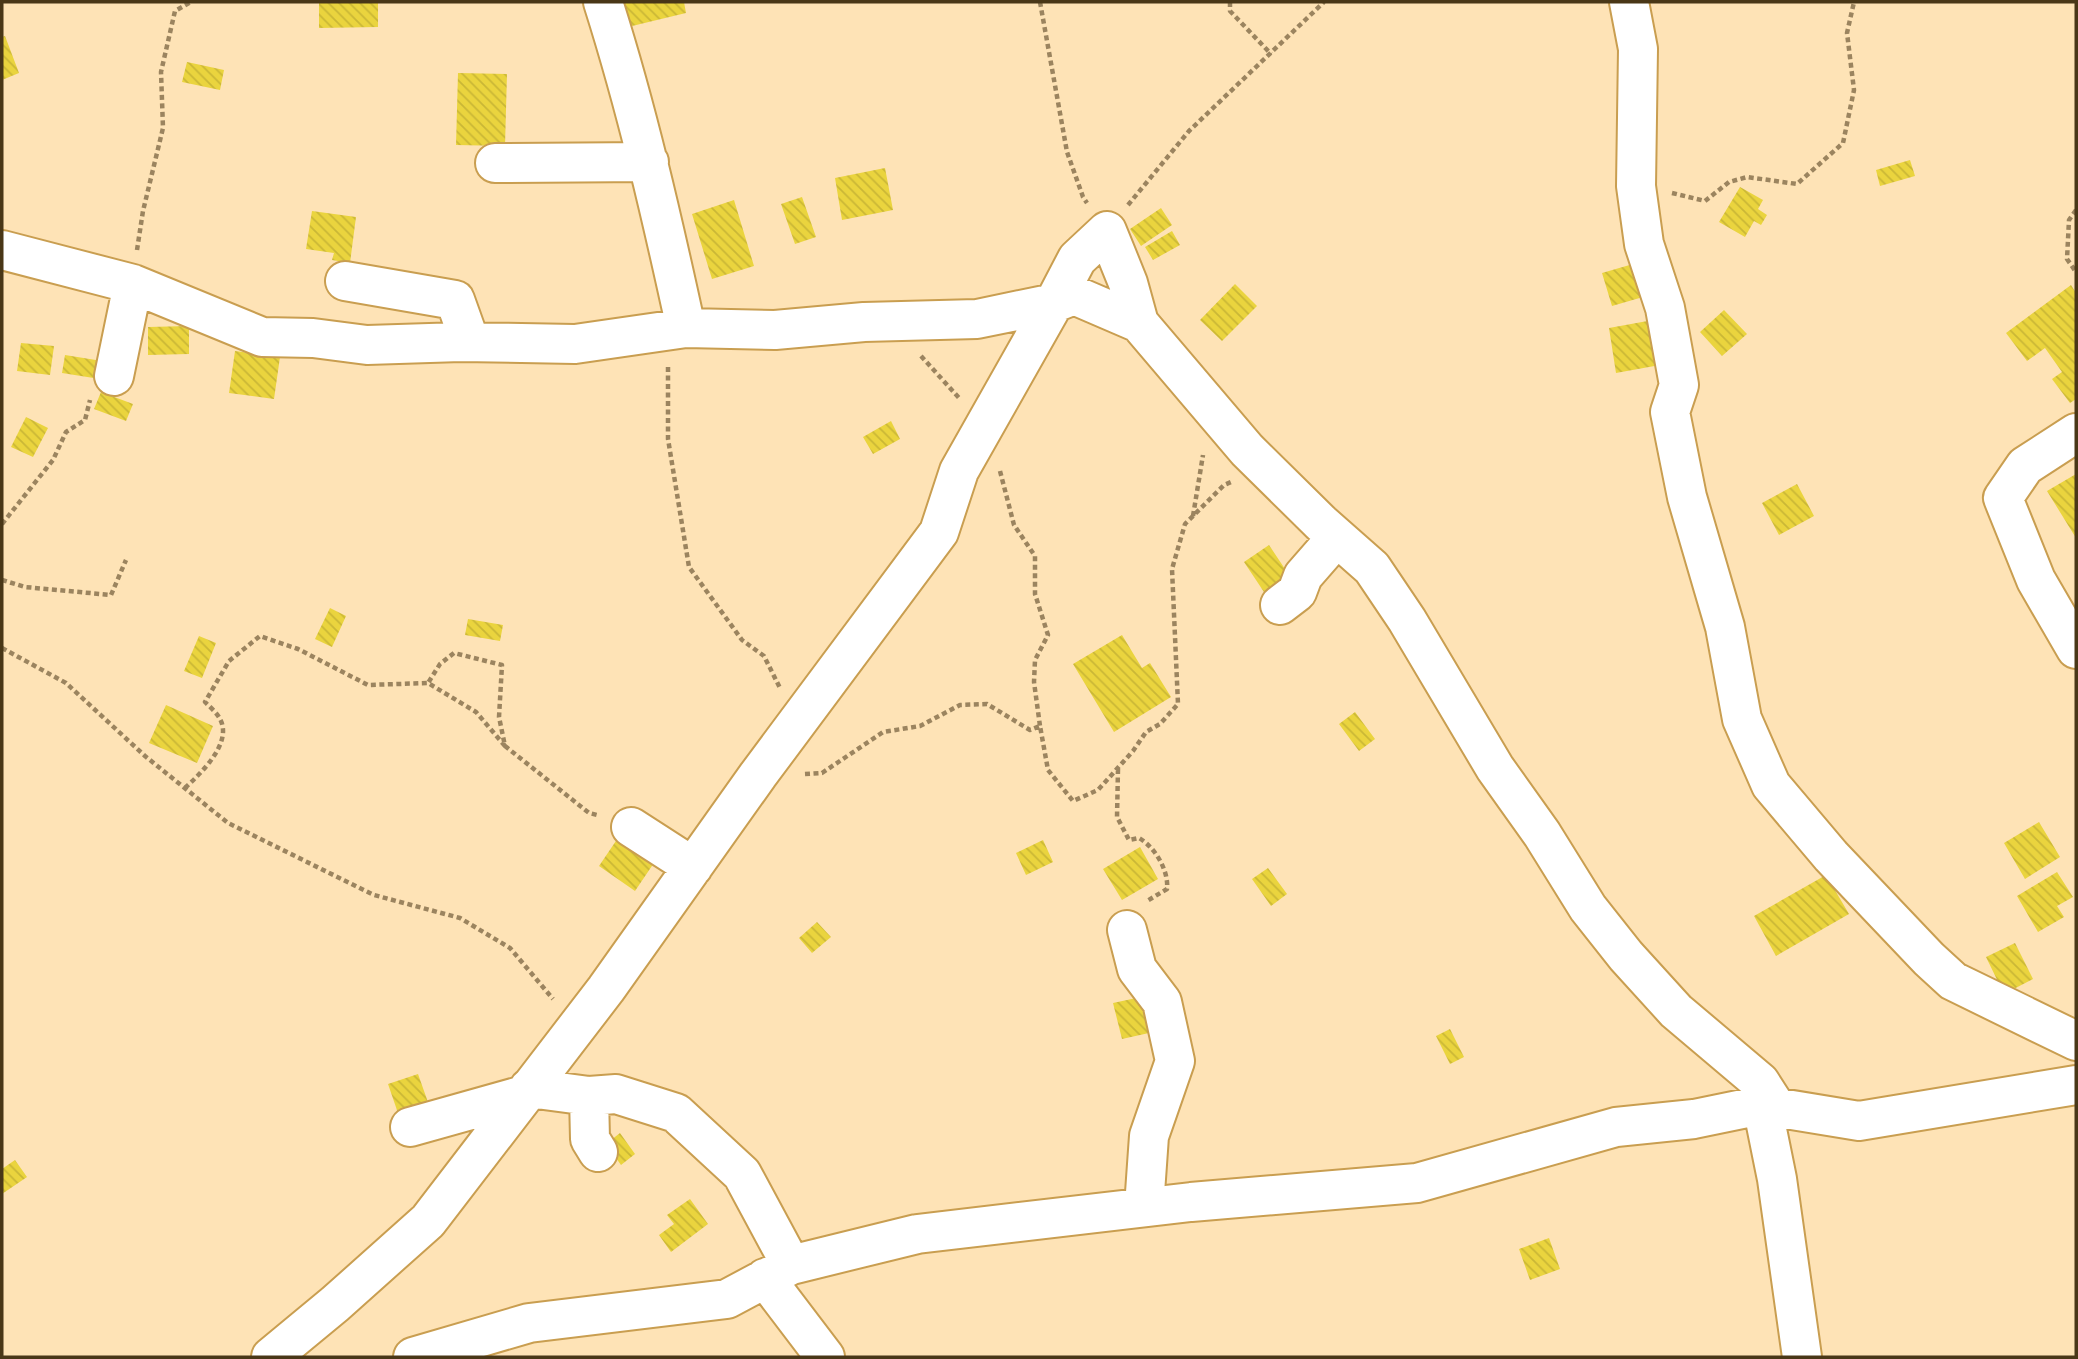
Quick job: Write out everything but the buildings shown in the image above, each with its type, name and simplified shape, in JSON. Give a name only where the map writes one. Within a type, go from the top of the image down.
[{"type":"street","points":[[603,2],[649,162],[686,328]]},
{"type":"street","points":[[1629,2],[1638,49],[1636,186],[1644,244],[1665,308],[1679,385],[1670,412],[1687,496],[1725,627],[1742,719],[1771,785],[1831,856],[1928,959],[1953,981],[2076,1041]]},
{"type":"street","points":[[495,163],[649,162]]},
{"type":"street","points":[[271,1357],[428,1221],[572,1033],[939,532],[959,471],[1077,259],[1107,231],[1128,283],[1139,323],[1266,470],[1372,568],[1407,620],[1494,768],[1542,834],[1588,908],[1626,956],[1676,1011],[1760,1082],[1769,1106],[1802,1357]]},
{"type":"street","points":[[2,250],[132,284],[262,337],[313,338],[367,345],[470,342],[575,344],[686,328],[775,330],[891,321],[977,319],[1054,303],[1074,295],[1139,323]]},
{"type":"street","points":[[345,281],[455,300],[470,342]]},
{"type":"street","points":[[114,376],[132,284]]},
{"type":"street","points":[[2076,433],[2025,466],[2003,498],[2036,580],[2076,649]]},
{"type":"street","points":[[1280,605],[1297,592],[1303,576],[1337,537]]},
{"type":"street","points":[[631,827],[693,867]]},
{"type":"street","points":[[1127,930],[1138,970],[1162,1002],[1175,1061],[1149,1136],[1144,1207]]},
{"type":"street","points":[[413,1357],[528,1323],[727,1299],[778,1271],[917,1234],[1144,1207],[1417,1183],[1615,1127],[1694,1119],[1769,1106],[1859,1121],[2076,1084]]},
{"type":"street","points":[[410,1127],[527,1092],[589,1096],[615,1094],[676,1113],[742,1174],[778,1271],[825,1357]]},
{"type":"street","points":[[589,1096],[590,1139],[598,1152]]},
{"type":"path","points":[[132,284],[143,211],[163,128],[161,72],[175,11],[191,2]]},
{"type":"path","points":[[1040,2],[1067,152],[1083,197],[1107,231],[1189,131],[1324,2]]},
{"type":"path","points":[[1230,2],[1230,11],[1271,54]]},
{"type":"path","points":[[1636,186],[1705,201],[1729,181],[1747,177],[1797,184],[1843,143],[1854,90],[1847,33],[1854,2]]},
{"type":"path","points":[[2076,209],[2069,220],[2067,259],[2076,272]]},
{"type":"path","points":[[891,321],[937,374],[981,433],[1004,479],[1014,526],[1035,556],[1035,594],[1048,635],[1035,660],[1034,682],[1040,726],[1048,770],[1073,801],[1098,790],[1146,732],[1160,723],[1178,704],[1172,569],[1185,524],[1224,485],[1247,473],[1266,470]]},
{"type":"path","points":[[686,328],[668,369],[668,427],[688,567],[742,640],[764,656],[777,683],[791,701],[794,727]]},
{"type":"path","points":[[1193,516],[1210,407]]},
{"type":"path","points":[[2,524],[53,460],[66,432]]},
{"type":"path","points":[[2,580],[24,587],[111,595],[126,561]]},
{"type":"path","points":[[185,788],[210,764],[223,735],[221,720],[205,702],[229,661],[260,636],[298,649],[368,685],[428,683],[476,712],[505,746],[589,813],[631,827]]},
{"type":"path","points":[[2,648],[66,683],[145,757],[228,823],[374,895],[460,918],[510,947],[553,999],[572,1033]]},
{"type":"path","points":[[428,683],[440,664],[454,653],[502,665],[499,717],[505,746]]},
{"type":"path","points":[[752,784],[822,773],[883,732],[920,726],[960,705],[987,704],[1030,730],[1040,726]]},
{"type":"path","points":[[1118,768],[1117,817],[1129,840],[1139,838],[1150,844],[1168,878],[1167,889],[1126,913],[1127,930]]}]
